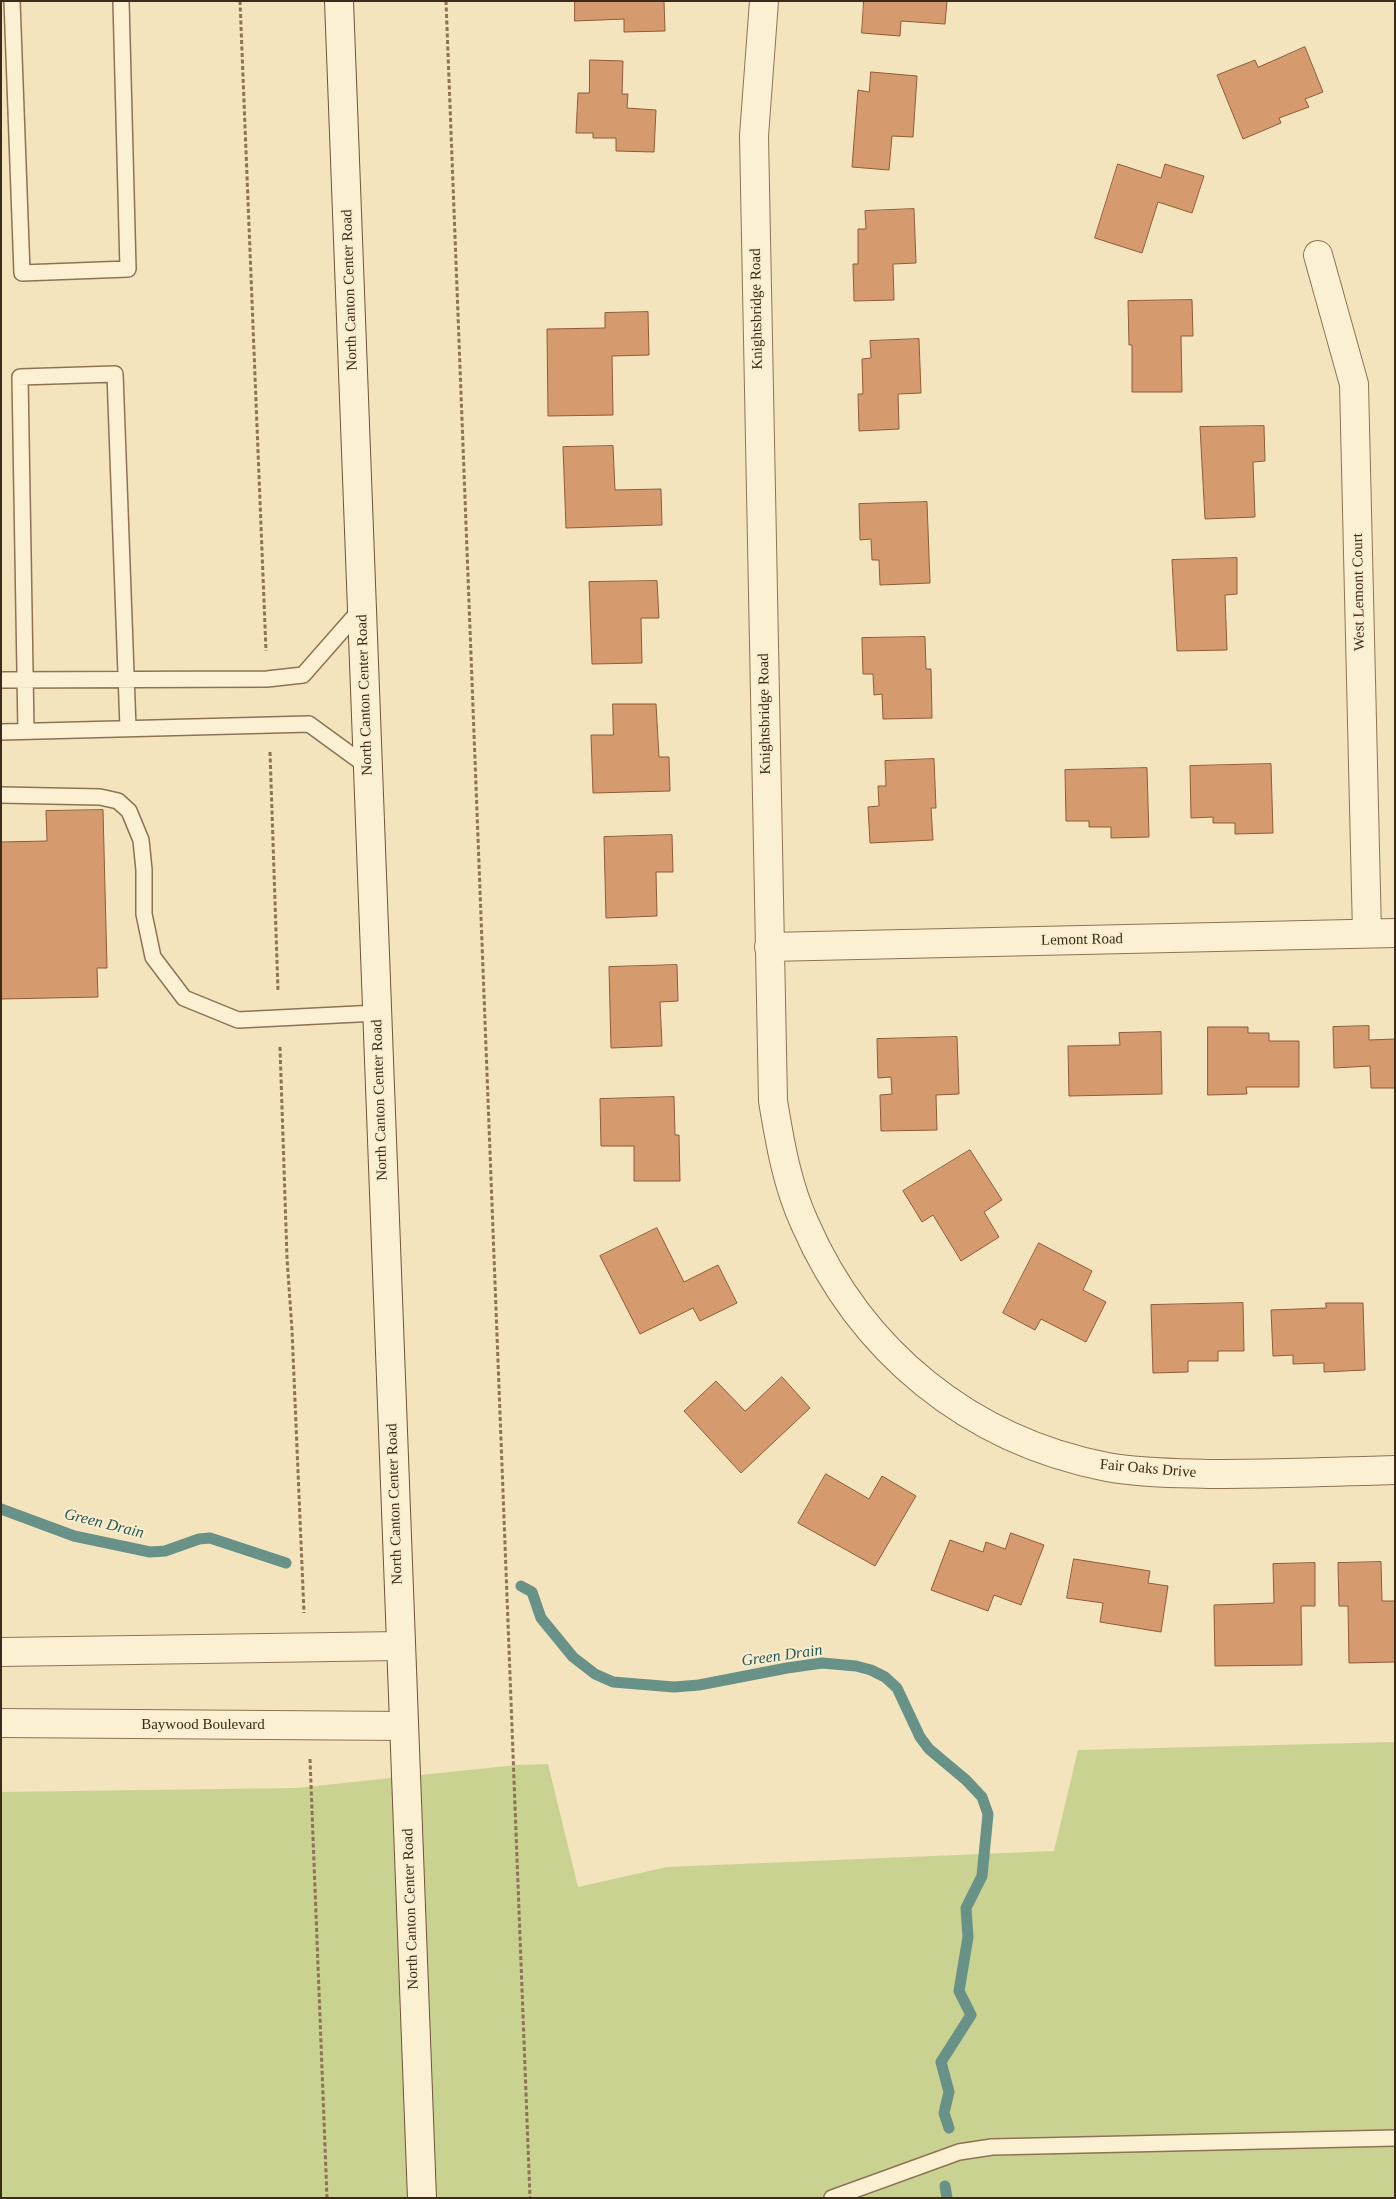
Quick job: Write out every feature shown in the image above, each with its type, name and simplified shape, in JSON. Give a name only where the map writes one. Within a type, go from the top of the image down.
[{"type":"street","name":"North Canton Center Road","points":[[339,1],[422,2198]]},
{"type":"street","name":"Knightsbridge Road","points":[[764,1],[754,136],[769,947],[774,1101],[780,1144],[790,1185],[804,1224],[837,1286],[864,1324],[891,1355],[922,1382]]},
{"type":"street","name":"West Lemont Court","points":[[1318,255],[1354,384],[1367,933]]},
{"type":"street","name":"Lemont Road","points":[[769,947],[1395,933]]},
{"type":"street","name":"Fair Oaks Drive","points":[[922,1382],[957,1407],[993,1428],[1058,1454],[1108,1467],[1174,1473],[1229,1474],[1395,1470]]},
{"type":"street","points":[[1,1652],[400,1646]]},
{"type":"street","name":"Baywood Boulevard","points":[[1,1723],[404,1726]]},
{"type":"lane","points":[[12,1],[22,273],[128,269],[121,1]]},
{"type":"lane","points":[[26,731],[20,377],[115,374],[128,728]]},
{"type":"lane","points":[[1,680],[268,679],[303,675],[361,609]]},
{"type":"lane","points":[[1,732],[309,724],[368,767]]},
{"type":"lane","points":[[1,795],[100,797],[118,801],[129,811],[141,840],[144,870],[144,914],[153,958],[184,998],[238,1020],[377,1013]]},
{"type":"lane","points":[[832,2198],[960,2152],[992,2147],[1395,2138]]},
{"type":"path","points":[[240,1],[268,679]]},
{"type":"path","points":[[446,1],[530,2198]]},
{"type":"path","points":[[269,725],[287,1258],[306,1648]]},
{"type":"path","points":[[309,1725],[327,2198]]},
{"type":"green space","points":[[1395,1742],[1395,2198],[1,2198],[1,1792],[296,1788],[517,1765],[548,1764],[578,1887],[667,1867],[1054,1851],[1078,1750]]},
{"type":"building","points":[[575,1],[664,1],[665,31],[624,32],[624,19],[575,21]]},
{"type":"building","points":[[864,1],[947,1],[945,24],[901,21],[900,36],[862,33]]},
{"type":"building","points":[[1305,47],[1323,92],[1305,99],[1309,107],[1279,118],[1281,123],[1243,139],[1217,75],[1255,60],[1258,67]]},
{"type":"building","points":[[590,60],[623,61],[622,94],[628,94],[627,108],[656,110],[654,152],[616,151],[616,138],[593,138],[593,133],[576,133],[578,93],[589,93]]},
{"type":"building","points":[[871,72],[917,76],[913,137],[892,136],[889,170],[852,167],[858,90],[869,92]]},
{"type":"building","points":[[1118,164],[1161,178],[1165,164],[1204,176],[1192,213],[1158,202],[1142,253],[1095,238]]},
{"type":"building","points":[[914,209],[916,263],[893,264],[894,300],[854,301],[853,264],[858,264],[858,229],[866,229],[865,211]]},
{"type":"building","points":[[1192,300],[1193,336],[1181,336],[1182,392],[1132,392],[1132,345],[1129,345],[1128,301]]},
{"type":"building","points":[[648,312],[649,355],[612,356],[613,415],[548,416],[547,329],[605,328],[605,313]]},
{"type":"building","points":[[919,339],[921,393],[898,394],[899,429],[859,431],[858,394],[863,394],[862,359],[871,358],[870,341]]},
{"type":"building","points":[[1264,426],[1265,461],[1253,462],[1255,517],[1205,519],[1200,427]]},
{"type":"building","points":[[613,446],[615,490],[661,489],[662,525],[566,528],[563,447]]},
{"type":"building","points":[[927,502],[930,583],[880,585],[879,560],[872,560],[871,539],[860,540],[859,504]]},
{"type":"building","points":[[1237,558],[1237,594],[1225,595],[1227,650],[1177,651],[1172,560]]},
{"type":"building","points":[[657,581],[659,618],[641,618],[642,663],[592,664],[589,582]]},
{"type":"building","points":[[925,637],[926,669],[931,669],[932,718],[883,719],[882,694],[874,695],[873,674],[863,674],[862,638]]},
{"type":"building","points":[[613,704],[656,704],[659,757],[669,757],[670,791],[593,793],[591,735],[613,735]]},
{"type":"building","points":[[934,759],[936,808],[931,808],[933,840],[870,843],[868,807],[879,806],[878,786],[886,786],[885,761]]},
{"type":"building","points":[[1271,764],[1273,833],[1235,834],[1235,823],[1213,823],[1213,817],[1191,818],[1190,766]]},
{"type":"building","points":[[1147,768],[1149,837],[1111,838],[1111,827],[1089,827],[1089,821],[1066,821],[1065,770]]},
{"type":"building","points":[[103,810],[107,968],[97,968],[98,997],[1,999],[1,842],[47,841],[46,811]]},
{"type":"building","points":[[672,835],[673,872],[656,872],[657,916],[606,918],[604,837]]},
{"type":"building","points":[[677,965],[678,1001],[660,1002],[662,1046],[611,1048],[609,967]]},
{"type":"building","points":[[1369,1026],[1369,1040],[1395,1039],[1395,1088],[1371,1088],[1370,1066],[1334,1068],[1333,1027]]},
{"type":"building","points":[[1208,1027],[1248,1027],[1248,1033],[1269,1033],[1269,1041],[1299,1041],[1299,1087],[1246,1087],[1247,1094],[1208,1095]]},
{"type":"building","points":[[1161,1032],[1162,1094],[1069,1096],[1068,1046],[1120,1045],[1119,1033]]},
{"type":"building","points":[[957,1037],[959,1094],[936,1095],[937,1130],[881,1131],[880,1095],[892,1094],[891,1077],[878,1078],[877,1039]]},
{"type":"building","points":[[674,1097],[675,1135],[679,1135],[680,1181],[634,1181],[634,1146],[601,1146],[600,1099]]},
{"type":"building","points":[[970,1150],[1002,1200],[984,1212],[999,1237],[961,1261],[933,1215],[922,1222],[903,1191]]},
{"type":"building","points":[[657,1228],[684,1282],[718,1265],[737,1303],[700,1321],[693,1308],[640,1334],[600,1256]]},
{"type":"building","points":[[1039,1243],[1092,1271],[1083,1290],[1106,1302],[1086,1342],[1041,1319],[1035,1330],[1003,1313]]},
{"type":"building","points":[[1243,1303],[1244,1351],[1218,1351],[1218,1361],[1188,1361],[1188,1372],[1153,1373],[1151,1305]]},
{"type":"building","points":[[1326,1303],[1363,1303],[1365,1370],[1324,1372],[1324,1363],[1293,1364],[1293,1355],[1273,1356],[1271,1310],[1326,1308]]},
{"type":"building","points":[[782,1377],[810,1408],[741,1473],[684,1411],[716,1381],[745,1411]]},
{"type":"building","points":[[826,1474],[869,1499],[882,1476],[916,1496],[875,1566],[798,1523]]},
{"type":"building","points":[[1011,1533],[1044,1545],[1021,1605],[994,1595],[988,1611],[931,1590],[950,1540],[983,1552],[986,1542],[1005,1549]]},
{"type":"building","points":[[1074,1559],[1150,1571],[1148,1583],[1168,1586],[1161,1632],[1100,1622],[1103,1603],[1067,1598]]},
{"type":"building","points":[[1381,1562],[1382,1601],[1395,1601],[1395,1662],[1349,1663],[1348,1606],[1339,1606],[1338,1563]]},
{"type":"building","points":[[1315,1563],[1315,1606],[1301,1606],[1302,1665],[1215,1666],[1214,1605],[1274,1603],[1273,1564]]},
{"type":"waterway","name":"Green Drain","points":[[1,1509],[74,1536],[150,1552],[165,1551],[199,1539],[210,1538],[286,1563]]},
{"type":"waterway","name":"Green Drain","points":[[521,1586],[532,1592],[541,1618],[573,1657],[595,1674],[613,1682],[674,1687],[699,1685],[822,1663],[856,1666],[871,1670],[885,1677],[897,1688],[920,1737],[929,1749],[966,1780],[982,1797],[988,1814],[982,1876],[966,1908],[968,1937],[959,1991],[971,2015],[941,2062],[949,2092],[944,2113],[949,2128]]},
{"type":"waterway","name":"Green Drain","points":[[945,2186],[947,2198]]}]
